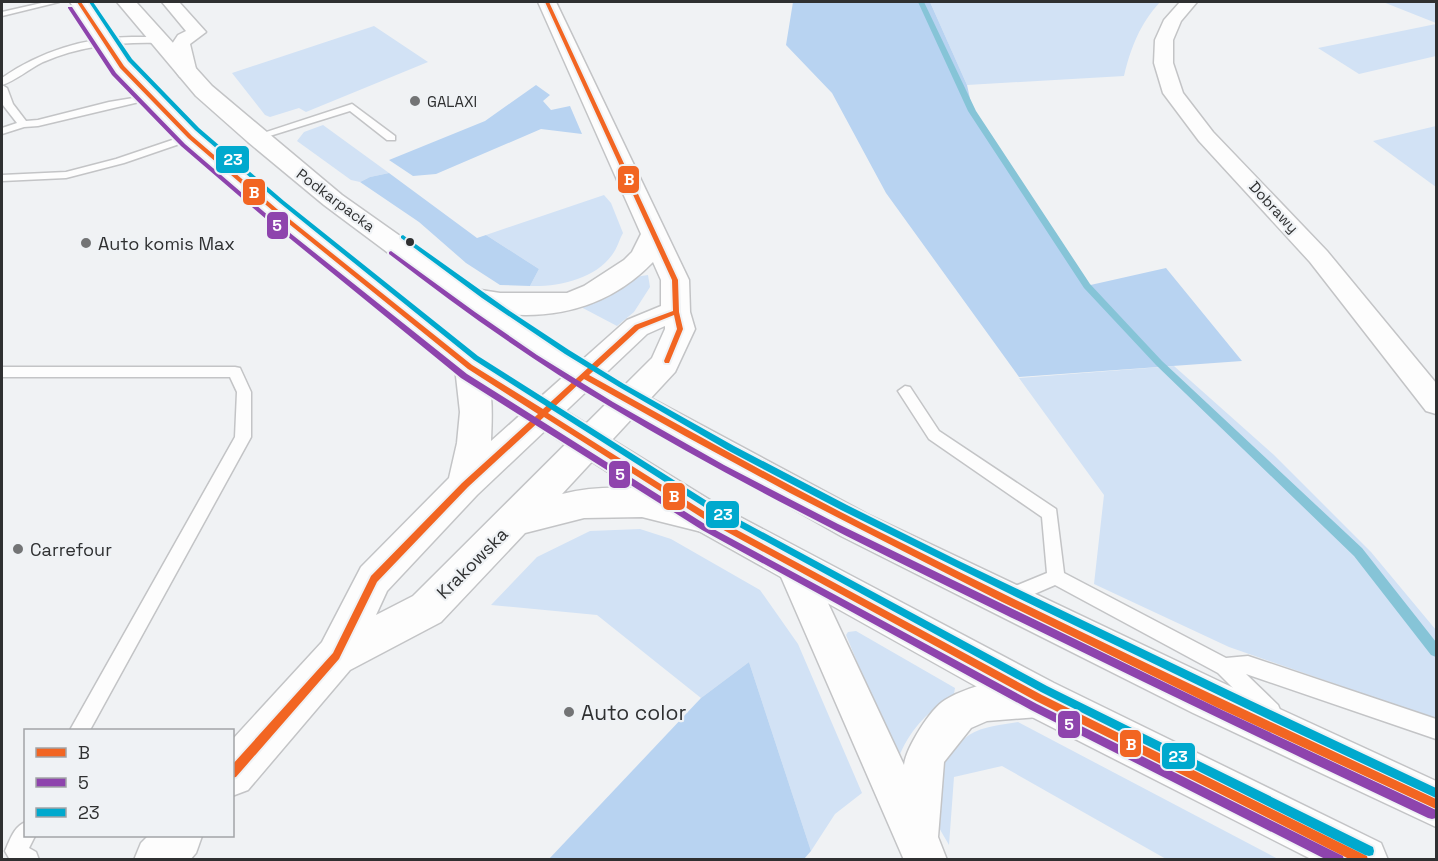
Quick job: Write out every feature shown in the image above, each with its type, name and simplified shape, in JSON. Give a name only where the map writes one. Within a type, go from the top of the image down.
[{"type":"main road","points":[[80,2],[122,67],[190,137],[275,210],[470,367],[588,444],[710,519],[1039,698],[1364,860]]},
{"type":"main road","name":"Podkarpacka","points":[[126,2],[187,73],[256,137],[333,200],[468,298],[584,376],[854,525],[1301,742],[1437,804]]},
{"type":"main road","name":"Krakowska","points":[[336,656],[427,609],[668,360],[680,329],[675,312],[675,280],[548,2]]},
{"type":"main road","points":[[468,298],[500,303],[570,302],[594,293],[627,272],[644,256],[654,234]]},
{"type":"main road","name":"Krakowska","points":[[234,772],[336,656],[374,579],[465,485],[637,327],[675,312]]},
{"type":"main road","points":[[465,485],[474,443],[476,412],[470,367]]},
{"type":"main road","points":[[514,521],[584,503],[642,502],[710,519]]},
{"type":"main road","points":[[158,860],[177,837]]},
{"type":"street","points":[[170,2],[197,32],[184,39],[181,44],[187,73]]},
{"type":"street","name":"Dobrawy","points":[[1189,2],[1178,11],[1166,30],[1163,44],[1164,68],[1170,88],[1197,127],[1319,257],[1437,403]]},
{"type":"street","points":[[154,36],[174,32],[190,23]]},
{"type":"street","points":[[792,563],[922,848]]},
{"type":"street","points":[[922,848],[925,755],[957,714],[987,702],[1039,698]]},
{"type":"lane","points":[[2,14],[29,4],[55,2]]},
{"type":"lane","points":[[2,75],[39,60],[105,40],[154,36]]},
{"type":"lane","points":[[2,81],[16,70]]},
{"type":"lane","points":[[2,88],[8,105],[23,124]]},
{"type":"lane","points":[[2,131],[23,124],[38,123],[109,105],[150,98]]},
{"type":"lane","points":[[256,137],[352,107],[391,138]]},
{"type":"lane","points":[[2,178],[66,175],[120,161],[190,137]]},
{"type":"lane","points":[[2,372],[235,372],[244,392],[243,436],[81,729]]},
{"type":"lane","points":[[905,391],[934,435],[1050,514],[1056,577]]},
{"type":"lane","points":[[1005,599],[1056,577]]},
{"type":"lane","points":[[1056,577],[1225,667],[1301,742]]},
{"type":"lane","points":[[1225,667],[1248,665],[1437,729]]},
{"type":"shaded area","points":[[793,2],[930,2],[967,85],[973,112],[1086,286],[1166,268],[1242,361],[1019,377],[886,193],[832,93],[786,45]]},
{"type":"shaded area","points":[[930,2],[1160,2],[1137,36],[1124,76],[967,85]]},
{"type":"shaded area","points":[[1383,2],[1436,2],[1436,23]]},
{"type":"shaded area","points":[[1436,24],[1436,56],[1359,74],[1318,48]]},
{"type":"shaded area","points":[[374,26],[428,62],[306,112],[299,108],[270,117],[265,115],[232,73]]},
{"type":"shaded area","points":[[536,85],[550,95],[543,101],[551,110],[570,106],[582,134],[541,129],[436,174],[413,176],[389,160],[485,121]]},
{"type":"shaded area","points":[[323,125],[389,173],[370,177],[360,182],[351,180],[297,141],[304,132]]},
{"type":"shaded area","points":[[1436,126],[1436,187],[1373,141]]},
{"type":"shaded area","points":[[389,173],[477,238],[486,235],[539,269],[530,286],[500,285],[466,263],[419,222],[360,182],[370,177]]},
{"type":"shaded area","points":[[604,195],[611,203],[623,233],[614,253],[605,263],[586,276],[575,280],[552,285],[530,286],[539,269],[486,235]]},
{"type":"shaded area","points":[[648,275],[650,287],[634,312],[617,326],[579,306],[608,297],[635,277]]},
{"type":"shaded area","points":[[1174,366],[1274,455],[1371,552],[1436,630],[1436,719],[1229,647],[1094,584],[1104,495],[1019,378]]},
{"type":"shaded area","points":[[640,529],[671,539],[760,590],[798,644],[862,793],[835,814],[811,851],[749,662],[701,698],[597,615],[491,605],[537,557],[590,531]]},
{"type":"shaded area","points":[[856,631],[955,688],[954,694],[936,707],[916,727],[900,754],[894,752],[846,635],[848,632]]},
{"type":"shaded area","points":[[749,662],[811,851],[804,859],[549,859],[701,698]]},
{"type":"shaded area","points":[[1018,722],[1278,859],[1166,859],[1002,766],[954,777],[949,845],[936,820],[934,804],[937,781],[946,760],[960,742],[974,732]]},
{"type":"waterway","points":[[921,2],[972,111],[1087,286],[1159,363],[1358,552],[1436,651]]},
{"type":"transit line","name":"B","points":[[79,2],[122,67],[190,137],[275,210],[470,367],[710,519],[1039,698],[1363,860]]},
{"type":"transit line","name":"23","points":[[91,2],[130,60],[197,129],[282,202],[476,358],[715,510],[1044,689],[1369,851]]},
{"type":"transit line","name":"B","points":[[547,2],[675,280],[676,312],[680,329],[667,361]]},
{"type":"transit line","name":"5","points":[[70,8],[114,74],[183,145],[268,218],[464,376],[705,528],[1034,707],[1339,860]]},
{"type":"transit line","name":"23","points":[[403,237],[484,296],[567,352],[732,448],[844,508],[958,564],[1225,694],[1436,793]]},
{"type":"transit line","name":"5","points":[[391,253],[535,356],[610,404],[722,467],[950,583],[1219,714],[1432,814]]},
{"type":"transit line","name":"B","points":[[234,771],[336,656],[374,579],[465,485],[637,327],[676,312]]},
{"type":"transit line","name":"B","points":[[584,376],[793,491],[899,546],[1112,652],[1436,804]]},
{"type":"place","name":"GALAXI","points":[[415,101]]},
{"type":"place","name":"Auto komis Max","points":[[86,243]]},
{"type":"place","name":"Carrefour","points":[[18,549]]},
{"type":"place","name":"Auto color","points":[[569,712]]}]
